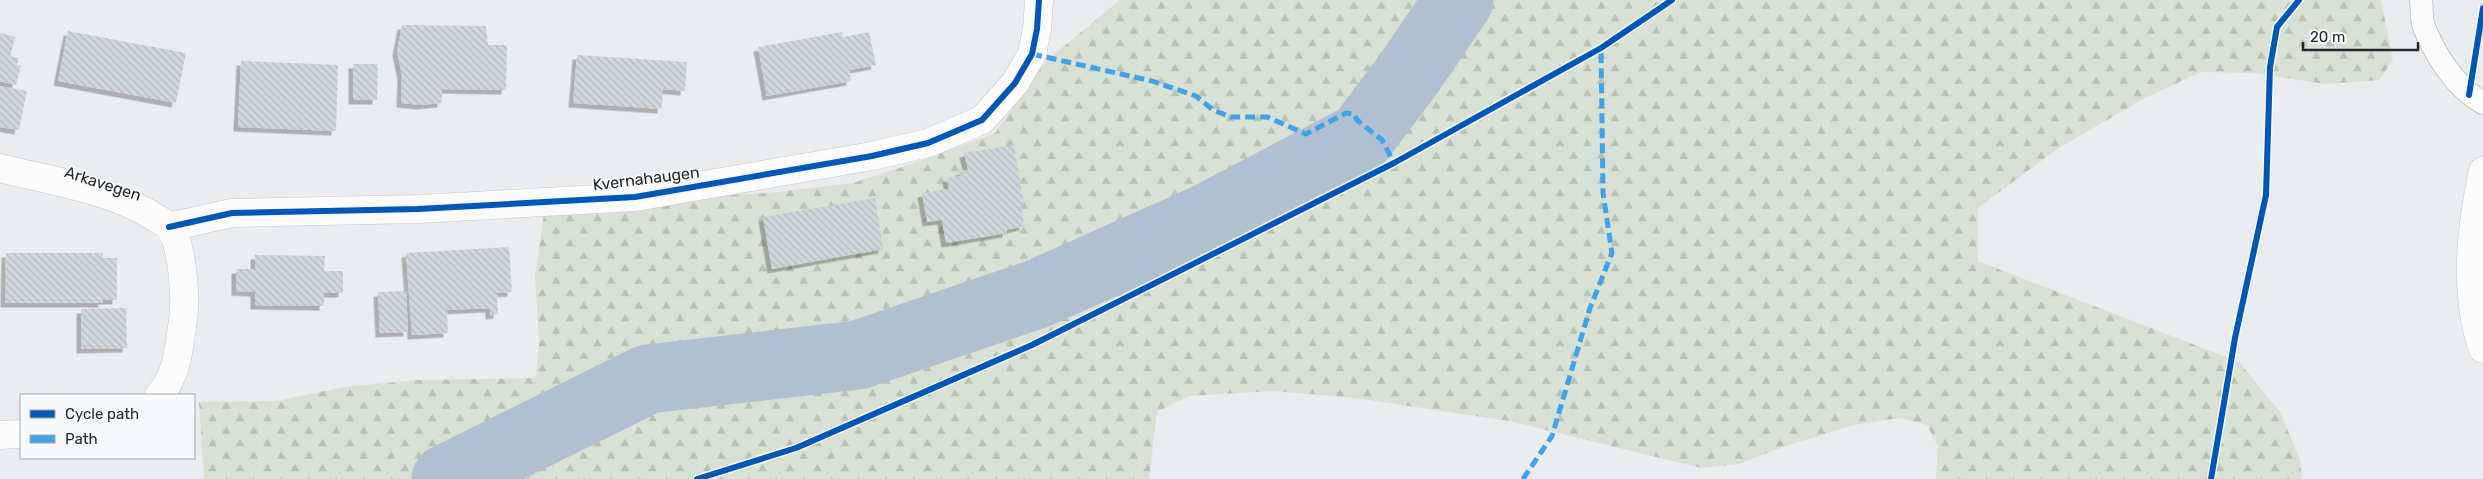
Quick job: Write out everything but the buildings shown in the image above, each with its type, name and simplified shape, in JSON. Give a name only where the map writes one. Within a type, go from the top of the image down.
[{"type":"street","name":"Kvernahaugen","points":[[169,227],[232,213],[418,209],[635,196],[872,156],[928,143],[982,120],[1015,83],[1032,54],[1037,29],[1039,0]]},
{"type":"street","name":"Arkavegen","points":[[0,168],[111,197],[144,211],[169,227]]},
{"type":"street","points":[[2483,170],[2471,241],[2472,296],[2483,349]]},
{"type":"street","points":[[160,394],[164,390],[177,359],[185,307],[181,257],[169,227]]},
{"type":"street","points":[[0,435],[20,434]]},
{"type":"lane","points":[[2421,0],[2423,26],[2445,66],[2476,99]]},
{"type":"path","points":[[2211,479],[2235,338],[2266,195],[2270,67],[2277,27],[2300,0]]},
{"type":"green space","points":[[1120,0],[2381,0],[2393,60],[2379,80],[2326,84],[2253,73],[2201,72],[2145,98],[2057,149],[1978,208],[1978,261],[2239,362],[2280,412],[2300,459],[2302,479],[1936,479],[1938,446],[1927,425],[1899,418],[1854,425],[1786,446],[1739,464],[1701,468],[1509,421],[1355,398],[1273,391],[1189,396],[1157,412],[1149,479],[204,479],[199,402],[276,401],[344,387],[417,380],[536,378],[539,343],[535,277],[544,214],[678,197],[768,193],[853,183],[917,162],[995,133],[1046,61]]},
{"type":"waterway","points":[[446,479],[648,379],[858,355],[1037,294],[1205,219],[1361,137],[1410,72],[1459,0]]},
{"type":"marked path","points":[[1523,479],[1552,436],[1590,308],[1612,253],[1603,193],[1601,48]]},
{"type":"marked path","points":[[1032,54],[1152,81],[1196,96],[1213,110],[1231,117],[1267,117],[1306,134],[1346,113],[1354,114],[1357,120],[1382,140],[1394,163]]},
{"type":"cycle path","points":[[169,227],[232,213],[418,209],[635,197],[872,156],[928,143],[982,120],[1015,83],[1032,54],[1037,29],[1039,0]]},
{"type":"cycle path","points":[[697,479],[796,448],[1032,345],[1394,163],[1601,48],[1672,0]]},
{"type":"cycle path","points":[[2211,479],[2235,338],[2266,195],[2270,67],[2277,27],[2299,0]]},
{"type":"cycle path","points":[[2469,95],[2483,8]]}]
